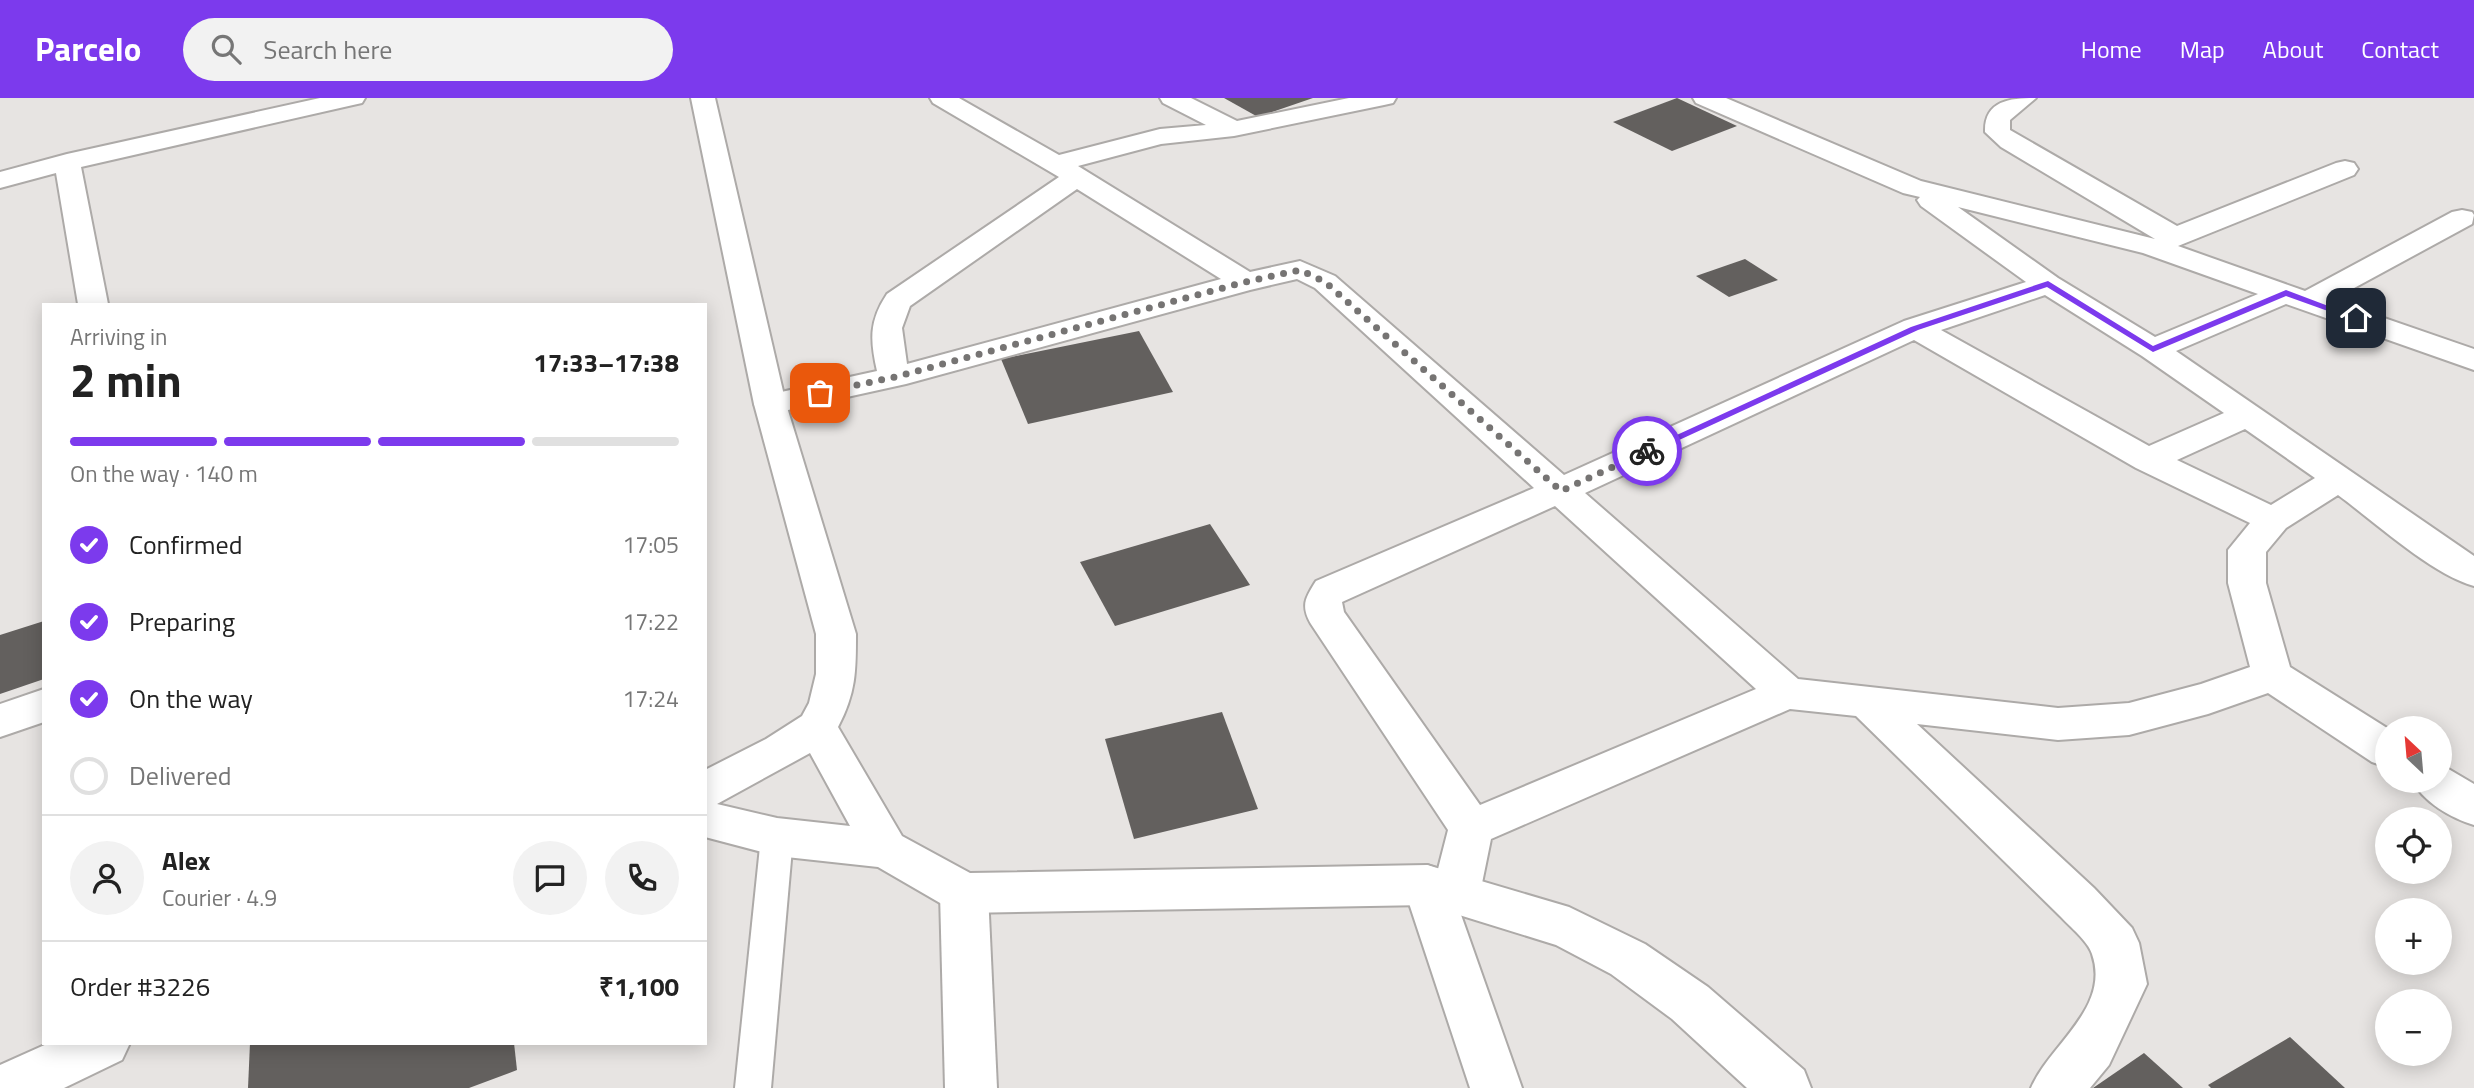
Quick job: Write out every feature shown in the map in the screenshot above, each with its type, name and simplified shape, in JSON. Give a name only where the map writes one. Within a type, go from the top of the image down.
[{"type":"street","points":[[0,180],[67,162],[353,98]]},
{"type":"street","points":[[704,98],[708,129],[770,404],[836,634],[836,674],[830,703],[817,727],[781,751],[707,789]]},
{"type":"street","points":[[942,98],[1067,170],[1245,282]]},
{"type":"street","points":[[1172,98],[1234,129]]},
{"type":"street","points":[[1705,98],[1912,187],[2164,242],[2297,297],[2474,360]]},
{"type":"street","points":[[2024,98],[1997,118],[1998,132],[2164,242]]},
{"type":"street","points":[[895,377],[885,341],[887,314],[898,300],[1067,170],[1160,137],[1234,129],[1376,99]]},
{"type":"street","points":[[67,162],[93,303]]},
{"type":"street","points":[[2164,242],[2345,169]]},
{"type":"street","points":[[1912,187],[2048,284],[2153,349],[2339,478],[2431,546],[2474,573]]},
{"type":"street","points":[[2153,349],[2297,297],[2462,218]]},
{"type":"street","points":[[770,404],[895,377],[1245,282],[1300,270],[1325,282],[1787,693]]},
{"type":"street","points":[[1471,828],[1325,614],[1323,602],[1330,590],[1561,491],[1915,328],[2048,284]]},
{"type":"street","points":[[1915,328],[2148,460],[2273,520]]},
{"type":"street","points":[[2148,460],[2248,415]]},
{"type":"street","points":[[2339,478],[2273,520],[2247,550],[2247,583],[2272,675],[2375,742]]},
{"type":"street","points":[[1496,1088],[1442,889],[1471,828],[1787,693],[2058,724],[2129,719],[2208,698],[2272,675]]},
{"type":"street","points":[[1869,704],[2077,902],[2115,943],[2122,984],[2091,1048],[2057,1088]]},
{"type":"street","points":[[0,720],[42,706]]},
{"type":"street","points":[[817,727],[886,849]]},
{"type":"street","points":[[2452,792],[2474,807]]},
{"type":"street","points":[[707,820],[776,837],[886,849],[964,893],[1442,889],[1569,928],[1628,959],[1690,1003],[1785,1088]]},
{"type":"street","points":[[964,893],[971,1088]]},
{"type":"street","points":[[8,1088],[100,1045]]},
{"type":"lane","points":[[753,1088],[776,837]]},
{"type":"building","points":[[1224,98],[1313,98],[1258,117]]},
{"type":"building","points":[[1677,98],[1737,126],[1672,151],[1613,122]]},
{"type":"building","points":[[1745,259],[1778,280],[1729,297],[1696,276]]},
{"type":"building","points":[[1139,331],[1173,392],[1028,424],[1001,359]]},
{"type":"building","points":[[1210,524],[1250,585],[1115,626],[1080,562]]},
{"type":"building","points":[[42,622],[42,680],[0,694],[0,635]]},
{"type":"building","points":[[1222,712],[1258,809],[1134,839],[1105,739]]},
{"type":"building","points":[[2290,1037],[2345,1088],[2211,1088],[2208,1085]]},
{"type":"building","points":[[250,1045],[514,1045],[517,1070],[469,1088],[248,1088]]},
{"type":"building","points":[[2144,1053],[2183,1088],[2093,1088]]},
{"type":"way so far","points":[[820,393],[895,377],[1282,272],[1300,270],[1325,282],[1561,491],[1647,451]]},
{"type":"route","points":[[1647,451],[1915,328],[2048,284],[2153,349],[2286,293],[2356,318]]}]
